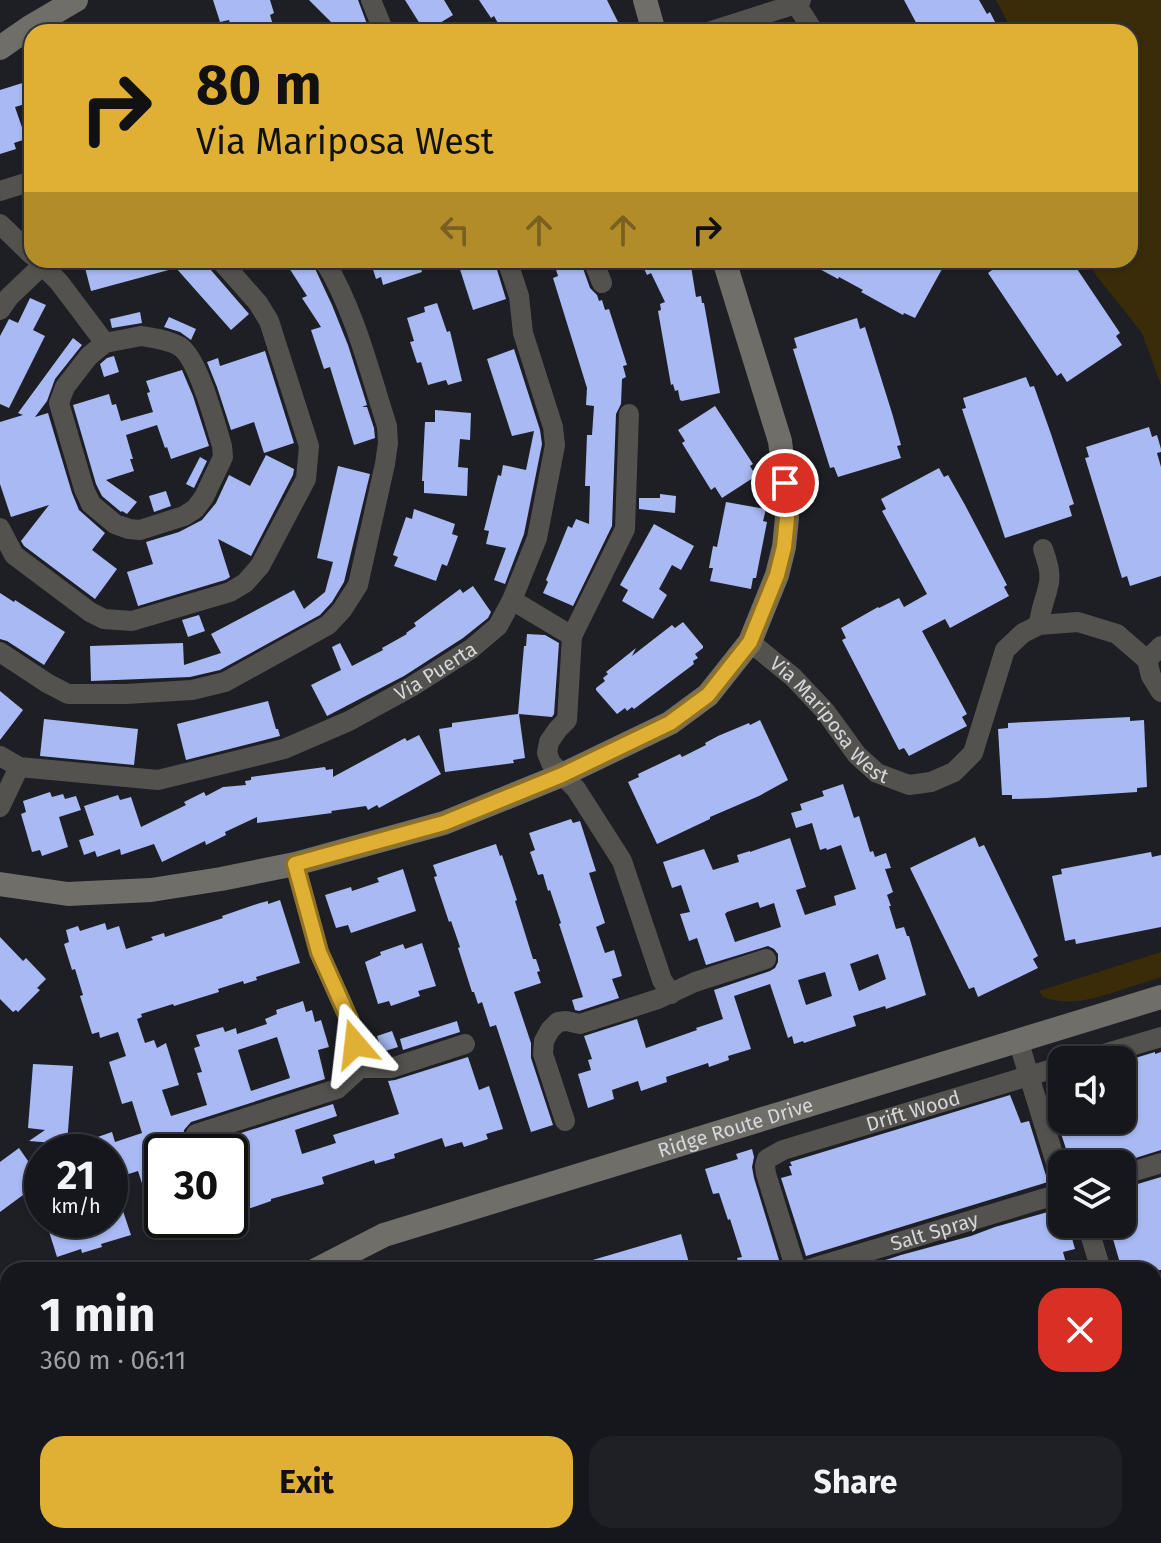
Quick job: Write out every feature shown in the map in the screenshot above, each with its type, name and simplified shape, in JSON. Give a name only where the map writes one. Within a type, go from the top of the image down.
[{"type":"street","points":[[35,24],[76,0]]},
{"type":"street","points":[[371,0],[381,24]]},
{"type":"street","points":[[645,0],[652,24]]},
{"type":"street","points":[[732,24],[799,2],[810,24]]},
{"type":"street","points":[[0,48],[24,31]]},
{"type":"street","points":[[0,191],[24,184]]},
{"type":"street","points":[[0,224],[24,246]]},
{"type":"street","points":[[0,310],[33,268]]},
{"type":"street","points":[[47,268],[105,343]]},
{"type":"street","points":[[0,528],[14,555],[90,612],[104,619],[132,621],[230,592],[245,583],[260,566],[306,479],[309,446],[269,321],[258,303],[227,268]]},
{"type":"street","points":[[0,652],[68,694],[192,690],[225,682],[328,625],[342,610],[358,585],[388,443],[387,426],[352,316],[329,268]]},
{"type":"street","name":"Via Puerta","points":[[0,756],[19,767],[158,780],[284,749],[349,721],[411,687],[471,649],[498,626],[537,538],[555,445],[553,427],[523,333],[519,296],[510,268]]},
{"type":"street","points":[[596,268],[602,283]]},
{"type":"street","name":"Via Mariposa West","points":[[0,884],[68,894],[151,890],[295,864],[444,823],[562,775],[670,723],[708,695],[750,642],[777,575],[787,518],[780,441],[726,268]]},
{"type":"street","points":[[141,336],[180,346],[196,368],[222,446],[220,466],[195,509],[184,516],[140,530],[115,524],[91,504],[59,403],[65,387],[89,356],[105,343],[141,336]]},
{"type":"street","points":[[629,414],[625,529],[572,636],[567,720],[549,742],[547,753],[551,763],[589,807],[622,861],[662,980],[671,994]]},
{"type":"street","points":[[1043,549],[1049,566],[1049,585],[1040,609],[1039,625],[1078,622],[1117,634],[1154,653],[1151,676],[1161,692]]},
{"type":"street","points":[[512,600],[572,636]]},
{"type":"street","name":"Via Mariposa West","points":[[750,642],[793,677],[825,711],[857,755],[877,773],[909,785],[931,782],[954,772],[973,753],[1005,650],[1023,633],[1039,625]]},
{"type":"street","points":[[0,807],[19,767]]},
{"type":"street","points":[[295,864],[319,952],[349,1019],[360,1068]]},
{"type":"street","points":[[565,1121],[543,1054],[544,1041],[558,1022],[580,1024],[766,959]]},
{"type":"street","name":"Ridge Route Drive","points":[[332,1262],[384,1235],[1161,997]]},
{"type":"street","points":[[1130,1046],[1161,1037]]},
{"type":"street","points":[[1018,1040],[1052,1150]]},
{"type":"street","points":[[196,1134],[337,1089],[360,1068],[391,1068],[465,1044]]},
{"type":"street","name":"Drift Wood","points":[[794,1262],[766,1174],[767,1159],[783,1150],[1048,1070]]},
{"type":"street","points":[[1136,1171],[1161,1163]]},
{"type":"street","name":"Salt Spray","points":[[833,1262],[1048,1197]]},
{"type":"street","points":[[1091,1238],[1099,1262]]},
{"type":"shaded area","points":[[996,0],[1161,0],[1161,385],[1142,333],[1090,268],[1138,268],[1138,24],[1009,24]]},
{"type":"shaded area","points":[[1161,952],[1161,977],[1112,993],[1069,1002],[1043,997],[1039,991]]},
{"type":"building","points":[[213,0],[270,0],[274,13],[270,15],[273,24],[220,22]]},
{"type":"building","points":[[309,0],[358,0],[367,24],[333,24]]},
{"type":"building","points":[[405,0],[444,0],[453,15],[438,24],[420,24]]},
{"type":"building","points":[[479,0],[607,0],[619,24],[498,24],[494,16],[491,18]]},
{"type":"building","points":[[904,0],[979,0],[996,24],[917,24]]},
{"type":"building","points":[[24,82],[24,104],[15,107],[24,140],[14,143],[16,149],[0,154],[0,90]]},
{"type":"building","points":[[85,268],[176,268],[91,291]]},
{"type":"building","points":[[176,268],[209,268],[249,314],[231,330]]},
{"type":"building","points":[[289,268],[315,268],[348,345],[367,405],[362,407],[367,407],[375,438],[354,445],[330,367],[324,369],[311,330],[321,327],[302,298],[307,296]]},
{"type":"building","points":[[373,268],[421,268],[422,272],[383,285],[381,277],[376,279]]},
{"type":"building","points":[[460,268],[496,268],[506,299],[473,310]]},
{"type":"building","points":[[556,268],[583,268],[590,288],[599,301],[602,300],[605,310],[609,309],[627,365],[623,366],[626,377],[622,379],[621,404],[616,414],[612,526],[573,606],[543,593],[568,526],[572,528],[576,519],[589,524],[590,486],[585,486],[587,435],[592,435],[594,406],[586,405],[587,388],[553,278],[558,276]]},
{"type":"building","points":[[644,268],[691,268],[696,297],[701,296],[704,303],[720,393],[680,400],[678,390],[675,391],[671,385],[658,311],[661,310],[660,304],[665,302],[651,273],[647,275]]},
{"type":"building","points":[[818,268],[943,268],[915,318],[903,315],[861,292],[863,290]]},
{"type":"building","points":[[991,268],[1076,268],[1120,333],[1116,336],[1122,345],[1067,382],[1061,373],[1057,376],[988,273]]},
{"type":"building","points":[[30,298],[46,305],[33,330],[45,336],[9,408],[0,404],[0,336],[9,319],[18,323]]},
{"type":"building","points":[[437,303],[447,332],[450,331],[462,381],[448,385],[446,380],[428,385],[421,362],[417,363],[410,342],[414,341],[407,318],[425,312],[424,307]]},
{"type":"building","points":[[140,312],[142,323],[112,328],[110,319]]},
{"type":"building","points":[[169,317],[196,329],[191,340],[180,332],[164,327]]},
{"type":"building","points":[[857,318],[860,329],[865,327],[901,445],[897,446],[901,458],[838,477],[834,467],[830,468],[793,349],[797,348],[794,338]]},
{"type":"building","points":[[73,338],[82,345],[55,379],[47,401],[35,417],[48,413],[79,510],[105,533],[92,550],[117,569],[95,599],[21,541],[49,505],[11,517],[0,484],[0,422],[23,415],[18,413]]},
{"type":"building","points":[[514,349],[542,444],[524,534],[505,584],[494,580],[506,548],[486,544],[489,531],[484,530],[503,465],[526,470],[534,431],[512,436],[487,359]]},
{"type":"building","points":[[265,351],[294,443],[264,453],[254,422],[231,430],[207,362],[218,358],[220,366]]},
{"type":"building","points":[[114,356],[119,372],[104,377],[100,364]]},
{"type":"building","points":[[182,370],[209,446],[171,459],[157,425],[126,435],[134,471],[106,480],[137,502],[127,514],[121,512],[102,496],[96,484],[73,405],[109,394],[121,421],[153,412],[146,381]]},
{"type":"building","points":[[1026,377],[1030,387],[1034,386],[1074,504],[1069,506],[1072,516],[1005,538],[962,409],[966,408],[963,398]]},
{"type":"building","points":[[715,406],[753,464],[750,466],[756,476],[722,498],[715,487],[711,490],[682,443],[685,441],[678,430]]},
{"type":"building","points":[[435,410],[471,413],[470,440],[460,439],[458,467],[468,468],[467,496],[424,493],[425,422],[435,422]]},
{"type":"building","points":[[1149,427],[1152,437],[1157,435],[1161,449],[1157,453],[1161,467],[1161,576],[1130,586],[1127,576],[1122,578],[1085,458],[1089,457],[1086,447]]},
{"type":"building","points":[[266,455],[294,469],[251,556],[218,539],[230,577],[138,606],[127,572],[153,564],[146,542],[179,532],[202,520],[216,503],[229,475],[250,486]]},
{"type":"building","points":[[200,457],[207,461],[194,488],[186,484]]},
{"type":"building","points":[[338,466],[370,474],[344,582],[320,615],[220,670],[190,677],[91,681],[90,646],[183,643],[184,665],[221,653],[211,634],[294,590],[304,609],[325,592],[333,562],[317,558]]},
{"type":"building","points":[[939,468],[944,477],[948,475],[965,505],[1007,585],[1004,587],[1009,596],[950,628],[945,619],[922,631],[967,714],[962,717],[967,726],[909,756],[904,748],[899,750],[842,640],[846,638],[841,628],[899,598],[904,607],[927,594],[882,511],[886,509],[881,499]]},
{"type":"building","points":[[166,491],[171,506],[154,512],[149,496]]},
{"type":"building","points":[[660,494],[676,496],[675,513],[639,509],[639,498],[660,498]]},
{"type":"building","points":[[726,502],[766,509],[763,521],[767,522],[751,589],[710,581],[713,546],[717,547]]},
{"type":"building","points":[[414,509],[455,524],[452,534],[458,536],[447,566],[442,564],[436,581],[394,566],[398,557],[393,555],[406,517],[412,519]]},
{"type":"building","points":[[654,524],[694,546],[681,570],[672,565],[659,589],[667,595],[653,619],[622,601],[628,590],[620,585]]},
{"type":"building","points":[[473,586],[491,612],[488,618],[404,676],[327,716],[311,685],[341,670],[332,647],[340,643],[352,666],[407,634],[416,626],[414,623],[460,589],[463,593]]},
{"type":"building","points":[[0,593],[65,632],[44,665],[0,639]]},
{"type":"building","points":[[199,615],[205,631],[188,637],[182,620]]},
{"type":"building","points":[[683,622],[703,646],[695,654],[698,658],[693,661],[694,664],[634,709],[632,707],[627,711],[625,708],[617,714],[596,690],[605,681],[606,672],[636,648],[632,656],[672,625],[675,628]]},
{"type":"building","points":[[527,634],[545,635],[559,643],[554,714],[552,717],[519,714],[525,758],[513,760],[514,763],[445,772],[439,729],[452,727],[452,723],[518,714]]},
{"type":"building","points":[[0,691],[23,710],[0,740]]},
{"type":"building","points":[[268,701],[280,736],[186,760],[177,724]]},
{"type":"building","points":[[1130,717],[1130,721],[1144,720],[1147,787],[1137,788],[1137,792],[1046,798],[1012,799],[1012,795],[1002,795],[998,729],[1008,728],[1008,723]]},
{"type":"building","points":[[44,719],[138,729],[134,765],[40,756]]},
{"type":"building","points":[[760,720],[788,780],[657,844],[628,782],[639,777],[638,774],[680,754],[682,757],[718,736]]},
{"type":"building","points":[[419,735],[441,774],[379,808],[377,805],[368,810],[366,806],[257,823],[257,817],[206,845],[205,841],[162,862],[154,844],[121,855],[120,849],[97,857],[95,851],[84,855],[79,840],[94,835],[84,806],[118,795],[120,800],[131,797],[141,827],[186,805],[184,802],[204,792],[206,796],[223,787],[246,785],[245,781],[251,780],[251,777],[325,767],[326,770],[333,769],[333,777],[405,738],[407,741]]},
{"type":"building","points":[[843,784],[854,818],[859,816],[870,852],[873,851],[875,857],[886,853],[891,868],[885,869],[893,892],[887,895],[889,906],[896,929],[904,927],[909,936],[926,995],[853,1016],[856,1026],[794,1044],[792,1036],[788,1038],[770,984],[734,996],[751,1049],[728,1056],[729,1060],[709,1067],[708,1063],[666,1077],[667,1082],[641,1091],[638,1081],[612,1090],[614,1099],[588,1108],[578,1074],[591,1070],[588,1060],[592,1059],[584,1036],[637,1019],[646,1048],[697,1030],[723,1019],[714,990],[770,971],[778,962],[778,954],[768,946],[706,965],[697,938],[689,941],[680,914],[690,912],[681,885],[672,888],[663,862],[704,849],[713,870],[739,862],[737,855],[790,838],[806,887],[796,890],[805,915],[836,905],[834,896],[856,889],[841,845],[820,850],[812,823],[796,828],[791,813],[802,810],[800,804],[824,796],[822,791]],"holes":[[[758,902],[760,908],[774,903],[781,927],[735,942],[725,914]],[[878,954],[886,979],[859,991],[850,964]],[[825,972],[832,996],[806,1005],[798,980]]]},
{"type":"building","points":[[50,792],[52,797],[63,794],[65,799],[76,796],[81,810],[59,817],[68,847],[42,856],[40,850],[32,852],[21,814],[26,812],[23,801]]},
{"type":"building","points":[[571,819],[573,823],[580,821],[596,871],[589,873],[605,923],[596,927],[605,953],[614,950],[622,976],[612,979],[619,998],[579,1011],[575,1010],[572,1000],[583,997],[550,890],[543,874],[538,875],[530,852],[535,850],[529,833]]},
{"type":"building","points":[[975,837],[979,847],[984,845],[1038,956],[1033,959],[1038,968],[978,997],[974,987],[969,989],[910,868]]},
{"type":"building","points":[[496,844],[517,900],[533,959],[536,959],[540,971],[537,972],[541,983],[514,992],[553,1125],[531,1132],[496,1025],[490,1027],[482,1002],[478,1004],[472,992],[460,947],[434,877],[437,876],[433,865]]},
{"type":"building","points":[[1151,852],[1152,857],[1161,855],[1161,927],[1076,944],[1075,939],[1065,941],[1052,876],[1062,874],[1061,869]]},
{"type":"building","points":[[403,869],[416,911],[351,933],[348,925],[336,928],[325,895],[351,887],[352,891],[379,882],[377,878]]},
{"type":"building","points":[[280,900],[300,963],[256,977],[257,980],[244,984],[243,981],[218,989],[219,992],[141,1014],[142,1017],[137,1019],[145,1043],[154,1040],[157,1048],[166,1043],[179,1085],[162,1090],[171,1116],[207,1105],[197,1073],[202,1072],[194,1048],[200,1046],[196,1035],[223,1027],[225,1032],[236,1028],[237,1034],[267,1024],[265,1019],[277,1014],[276,1010],[303,1001],[306,1012],[312,1010],[315,1022],[321,1020],[329,1047],[318,1050],[325,1079],[191,1122],[183,1134],[144,1134],[144,1190],[138,1171],[128,1174],[128,1138],[142,1133],[132,1101],[122,1104],[109,1062],[126,1056],[118,1032],[100,1038],[99,1032],[92,1034],[75,969],[72,970],[64,944],[69,942],[66,930],[78,926],[80,931],[105,923],[107,930],[119,926],[126,949],[153,940],[151,937],[164,933],[165,937],[268,901],[268,904]],"holes":[[[277,1037],[290,1078],[251,1091],[238,1050]]]},
{"type":"building","points":[[0,937],[46,979],[37,988],[40,990],[18,1012],[13,1012],[0,999]]},
{"type":"building","points":[[422,943],[436,986],[418,991],[420,996],[391,1006],[389,1001],[378,1004],[365,962],[381,955],[380,952],[403,944],[405,949]]},
{"type":"building","points":[[457,1021],[460,1032],[403,1050],[400,1039]]},
{"type":"building","points":[[392,1031],[398,1047],[382,1052],[377,1036]]},
{"type":"building","points":[[1161,1052],[1161,1150],[1136,1158],[1136,1150],[1066,1150],[1061,1134],[1136,1134],[1136,1058]]},
{"type":"building","points":[[468,1057],[479,1090],[489,1086],[503,1129],[486,1134],[488,1139],[464,1147],[462,1142],[445,1147],[442,1138],[394,1154],[395,1158],[375,1164],[374,1160],[322,1177],[324,1184],[248,1209],[248,1134],[238,1134],[333,1104],[337,1116],[295,1130],[302,1154],[336,1143],[333,1135],[399,1114],[388,1081]]},
{"type":"building","points":[[33,1064],[73,1066],[68,1134],[39,1134],[45,1130],[28,1128]]},
{"type":"building","points":[[1010,1095],[1021,1123],[1029,1121],[1048,1182],[806,1256],[781,1178],[792,1175],[790,1162]]},
{"type":"building","points":[[19,1148],[24,1155],[24,1194],[0,1212],[0,1162]]},
{"type":"building","points":[[752,1149],[754,1178],[780,1262],[738,1262],[737,1258],[742,1257],[730,1219],[719,1193],[713,1194],[705,1169],[738,1159],[736,1154]]},
{"type":"building","points":[[1161,1177],[1161,1262],[1120,1262],[1111,1240],[1136,1238],[1136,1184]]},
{"type":"building","points":[[1048,1212],[1048,1238],[1072,1238],[1075,1249],[1063,1252],[1066,1262],[879,1262]]},
{"type":"building","points":[[681,1234],[689,1262],[586,1262]]},
{"type":"building","points":[[51,1238],[121,1238],[82,1253],[81,1249],[57,1257]]},
{"type":"route","points":[[355,1044],[349,1019],[319,952],[295,864],[444,823],[562,775],[670,723],[708,695],[750,642],[777,575],[787,518],[785,483]]}]
